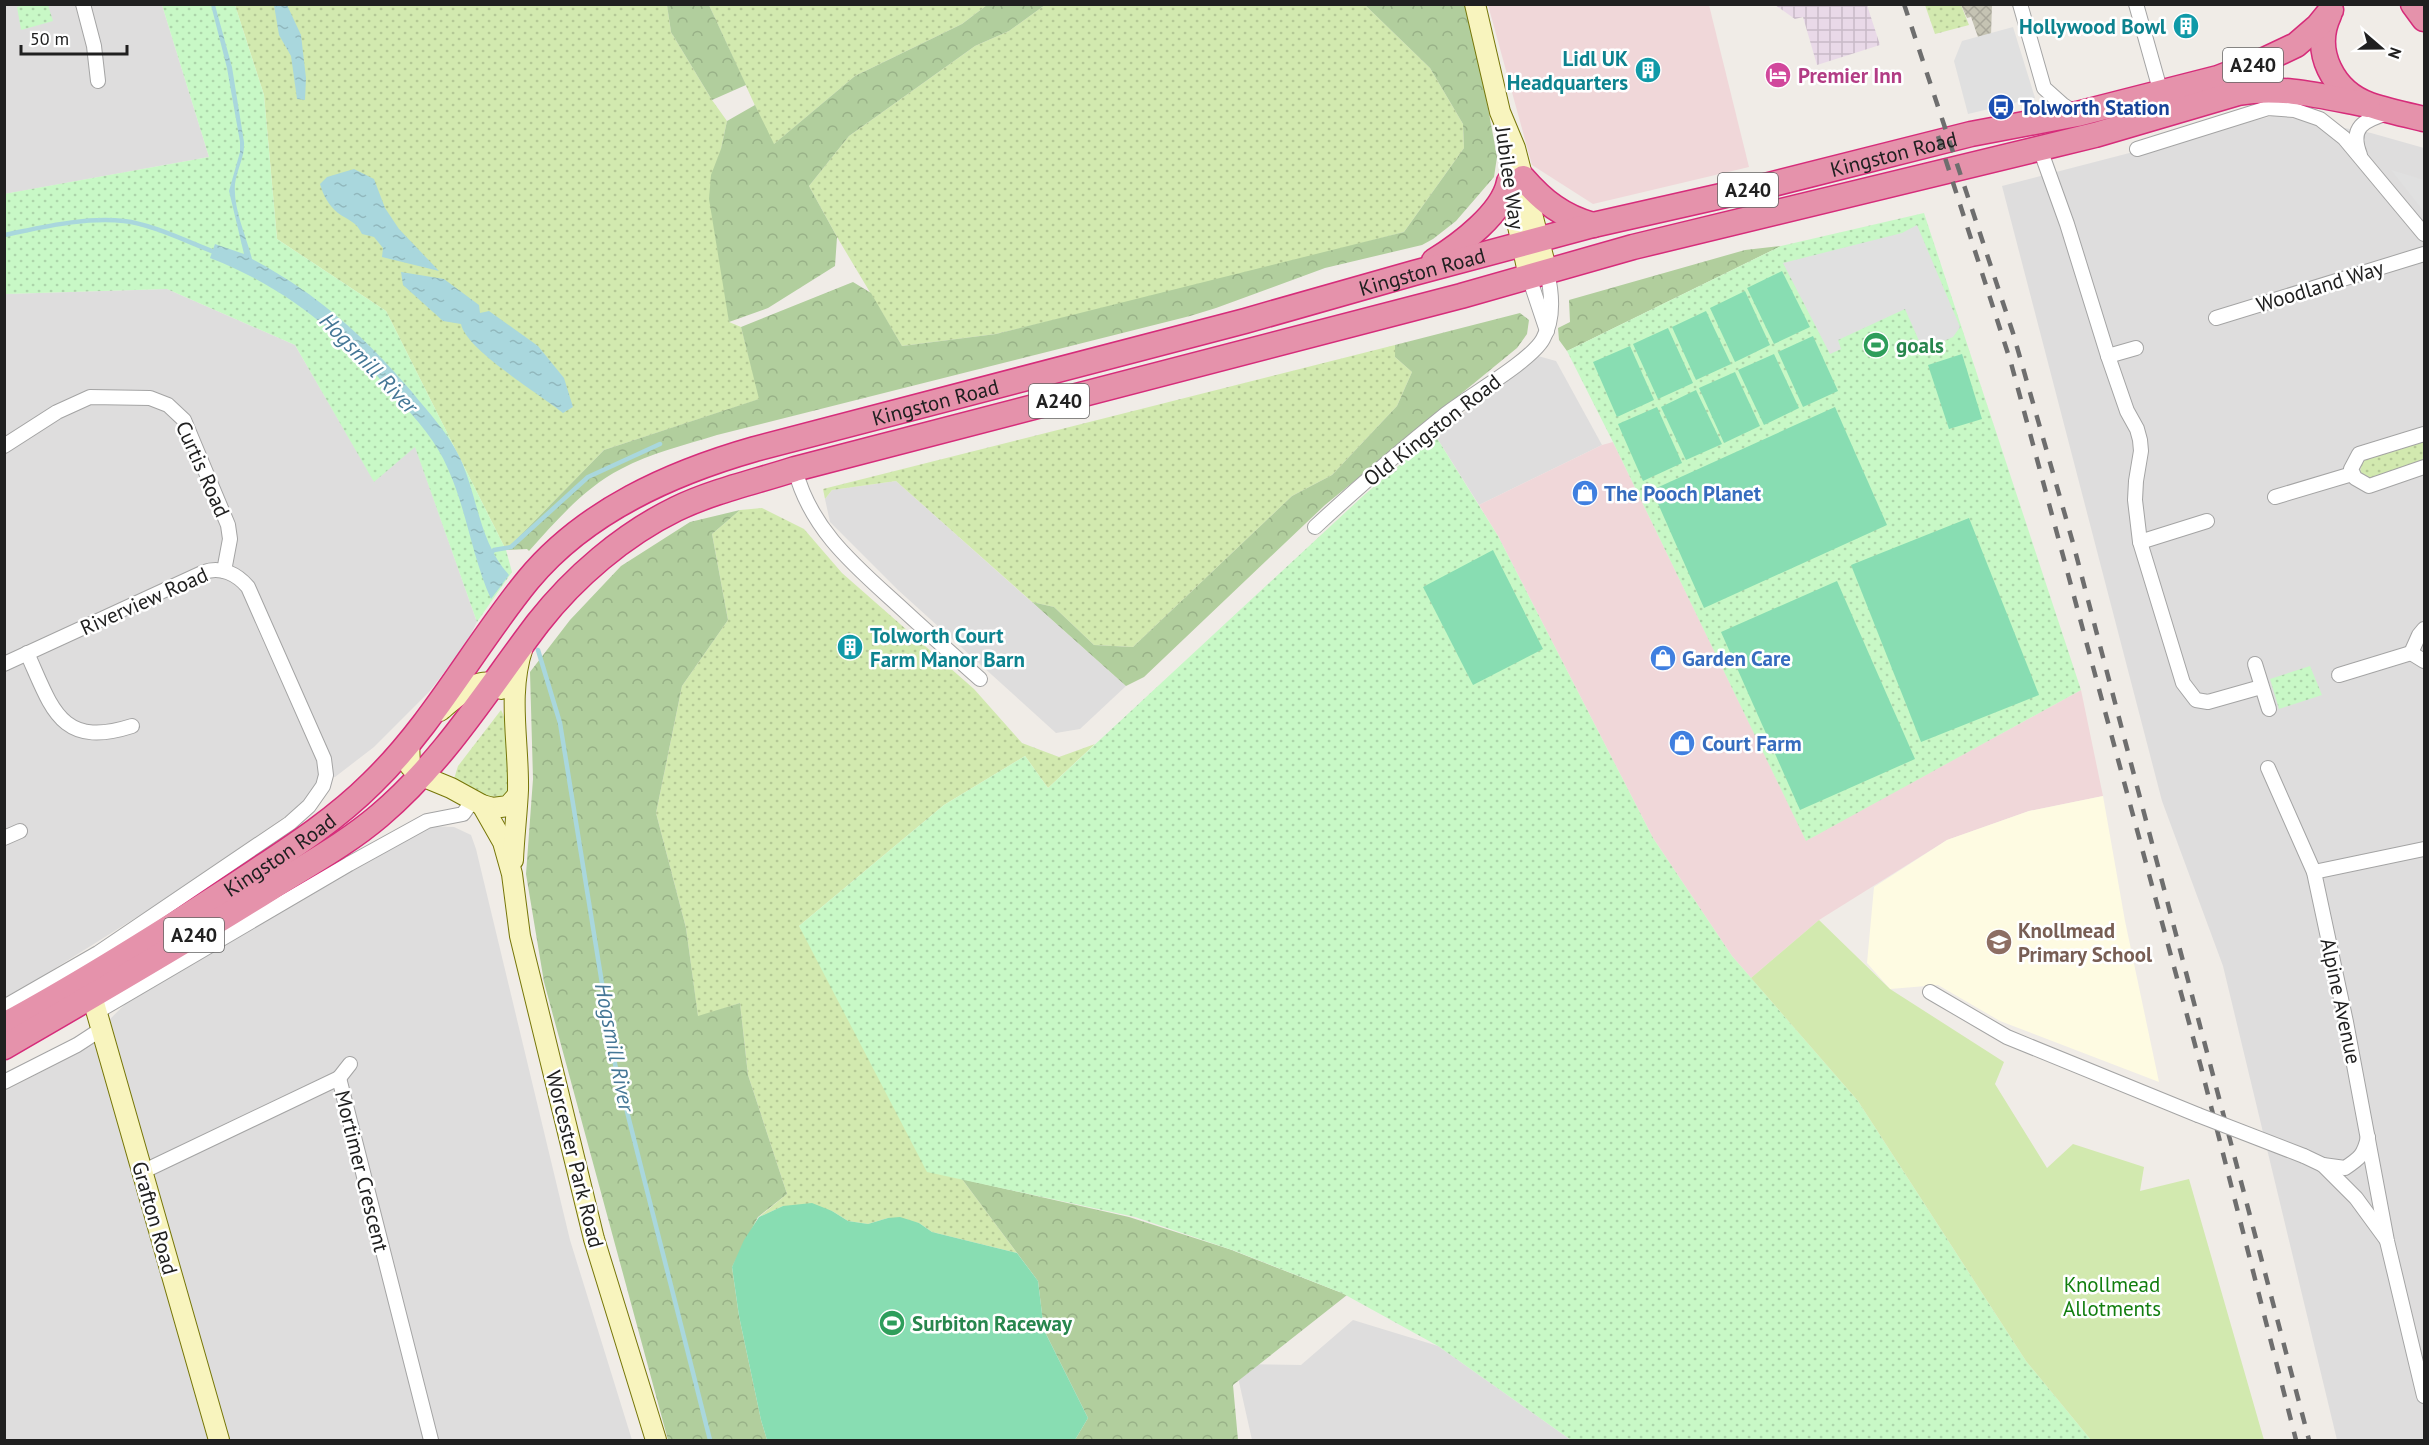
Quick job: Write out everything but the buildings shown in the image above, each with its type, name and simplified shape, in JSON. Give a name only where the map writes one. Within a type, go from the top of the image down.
[{"type":"highway","points":[[2413,4],[2424,19]]},
{"type":"highway","name":"Kingston Road","points":[[526,640],[552,606],[582,575],[644,528],[677,509],[715,494],[1536,257],[1593,225],[1761,187],[1971,134],[2077,114],[2218,78],[2296,45],[2318,26],[2332,7]]},
{"type":"highway","name":"A240","points":[[2332,7],[2322,35],[2323,52],[2326,63],[2338,82],[2368,105],[2424,119]]},
{"type":"highway","name":"Kingston Road","points":[[4,1025],[147,942],[270,862],[310,833],[370,785],[414,735],[530,578],[564,544],[607,511],[659,483],[710,462],[1235,324],[1414,273],[1557,253],[1633,247],[2040,149],[2257,90],[2292,91],[2368,105]]},
{"type":"highway","points":[[1414,273],[1471,234],[1516,180],[1563,214],[1593,225]]},
{"type":"highway","name":"A240","points":[[495,684],[526,640]]},
{"type":"highway","name":"Kingston Road","points":[[4,1047],[96,1013],[240,908],[351,838],[379,817],[422,776],[495,684]]},
{"type":"main road","name":"Jubilee Way","points":[[1475,4],[1536,257]]},
{"type":"main road","points":[[512,874],[518,796],[514,712],[516,671],[526,640]]},
{"type":"main road","points":[[514,712],[505,695],[495,684],[484,682],[472,687],[414,735],[407,751],[413,771],[478,802],[503,808],[518,796]]},
{"type":"main road","points":[[478,802],[503,842],[512,874]]},
{"type":"main road","name":"Worcester Park Road","points":[[512,874],[520,936],[594,1239],[656,1440]]},
{"type":"main road","name":"Grafton Road","points":[[96,1013],[219,1440]]},
{"type":"street","points":[[83,4],[94,46],[98,81]]},
{"type":"street","points":[[2020,4],[2044,88],[2077,114]]},
{"type":"street","points":[[2136,4],[2161,93]]},
{"type":"street","points":[[2137,148],[2251,112],[2282,108],[2320,119],[2344,138],[2424,234]]},
{"type":"street","points":[[2362,160],[2356,142],[2359,128],[2367,120],[2393,111]]},
{"type":"street","points":[[2040,149],[2061,207],[2108,356],[2127,411],[2140,440],[2141,451],[2136,482],[2140,542],[2182,683],[2196,700],[2208,702],[2261,687]]},
{"type":"street","name":"Woodland Way","points":[[2216,318],[2424,254]]},
{"type":"street","points":[[1536,257],[1547,331]]},
{"type":"street","points":[[1536,257],[1551,314],[1547,331]]},
{"type":"street","name":"Old Kingston Road","points":[[1315,528],[1371,476],[1439,420],[1537,348],[1547,331]]},
{"type":"street","points":[[2108,356],[2136,348]]},
{"type":"street","name":"Curtis Road","points":[[4,446],[57,412],[90,398],[150,398],[168,405],[184,420],[228,525],[230,539],[224,571]]},
{"type":"street","points":[[2424,434],[2359,454],[2352,464],[2352,474],[2359,482],[2369,486],[2424,467]]},
{"type":"street","points":[[795,470],[799,486],[816,520],[836,548],[980,679]]},
{"type":"street","points":[[2276,496],[2352,474]]},
{"type":"street","points":[[2140,542],[2207,521]]},
{"type":"street","name":"Riverview Road","points":[[4,664],[204,572],[212,569],[224,571],[240,578],[248,587],[324,759],[326,775],[323,786],[309,806],[280,830],[98,953],[4,1007]]},
{"type":"street","points":[[2411,653],[2424,629]]},
{"type":"street","points":[[27,653],[55,712],[64,722],[88,732],[103,734],[132,726]]},
{"type":"street","points":[[2339,675],[2411,653],[2424,661]]},
{"type":"street","points":[[2255,664],[2269,709]]},
{"type":"street","name":"Alpine Avenue","points":[[2268,768],[2314,872],[2368,1135],[2387,1241],[2424,1396]]},
{"type":"street","points":[[4,1082],[76,1045],[96,1013],[426,821],[463,814],[478,802]]},
{"type":"street","points":[[4,838],[20,831]]},
{"type":"street","points":[[2314,872],[2424,849]]},
{"type":"street","points":[[1930,992],[2007,1037],[2323,1164],[2345,1168],[2365,1151],[2368,1135]]},
{"type":"street","points":[[339,1078],[350,1064]]},
{"type":"street","name":"Mortimer Crescent","points":[[142,1172],[339,1078],[431,1440]]},
{"type":"street","points":[[2323,1164],[2356,1198],[2387,1241]]},
{"type":"shaded area","points":[[5,5],[162,5],[209,157],[5,194]]},
{"type":"shaded area","points":[[1488,5],[1709,5],[1749,167],[1593,204],[1532,165]]},
{"type":"shaded area","points":[[1775,5],[1867,5],[1880,45],[1817,65],[1803,17],[1795,19]]},
{"type":"shaded area","points":[[1961,5],[1992,5],[1991,36],[1978,37],[1971,17],[1967,18]]},
{"type":"shaded area","points":[[2013,27],[2035,98],[1968,114],[1954,61],[1962,41]]},
{"type":"shaded area","points":[[2276,115],[2371,133],[2424,148],[2424,1440],[2337,1440],[2223,966],[2162,801],[2002,186]]},
{"type":"shaded area","points":[[2391,170],[2424,180],[2424,212]]},
{"type":"shaded area","points":[[1917,225],[1960,327],[1953,337],[1923,350],[1905,309],[1838,340],[1841,349],[1830,354],[1783,263],[1902,233]]},
{"type":"shaded area","points":[[167,289],[295,345],[374,481],[415,446],[477,622],[466,644],[429,692],[374,747],[335,777],[319,777],[310,796],[296,809],[156,905],[30,984],[5,997],[5,294]]},
{"type":"shaded area","points":[[1538,356],[1556,361],[1602,445],[1479,505],[1435,435]]},
{"type":"shaded area","name":"Court Farm","points":[[1613,442],[1806,840],[2081,690],[2103,796],[2029,811],[1947,840],[1819,920],[1751,978],[1732,956],[1653,838],[1498,536],[1479,505],[1602,445]]},
{"type":"shaded area","points":[[896,481],[1126,686],[1080,729],[1056,733],[898,590],[830,522],[825,499],[832,490]]},
{"type":"shaded area","name":"Knollmead Primary School","points":[[2103,796],[2125,921],[2159,1082],[2000,1021],[1938,985],[1890,989],[1867,963],[1874,887],[1947,840],[2029,811]]},
{"type":"shaded area","points":[[429,826],[454,827],[471,835],[476,849],[570,1240],[632,1440],[5,1440],[5,1091],[74,1055],[101,1035],[103,1026],[125,1004],[402,837]]},
{"type":"shaded area","points":[[1353,1320],[1438,1346],[1571,1440],[1252,1440],[1235,1364],[1301,1365]]},
{"type":"green space","points":[[28,4],[48,5],[53,21],[21,30],[17,7]]},
{"type":"green space","points":[[162,5],[235,5],[264,95],[277,239],[386,311],[506,550],[512,572],[477,622],[415,447],[374,482],[295,345],[167,289],[5,294],[4,194],[209,157]]},
{"type":"green space","points":[[235,5],[667,5],[671,32],[727,121],[721,149],[729,322],[741,327],[760,399],[604,450],[506,550],[386,311],[277,239],[264,95]]},
{"type":"green space","points":[[667,5],[709,5],[746,85],[712,100],[671,32]]},
{"type":"green space","points":[[709,5],[987,5],[962,24],[855,76],[773,145]]},
{"type":"green space","points":[[987,5],[1045,5],[1009,31],[975,46],[849,136],[809,186],[837,237],[835,266],[768,308],[729,322],[709,199],[711,175],[721,149],[727,121],[755,105],[774,144],[855,76],[962,24]]},
{"type":"green space","points":[[1045,5],[1365,5],[1430,68],[1463,124],[1464,148],[1404,232],[1252,272],[996,334],[902,346],[809,186],[849,136],[975,46],[1009,31]]},
{"type":"green space","points":[[1365,5],[1465,5],[1484,86],[1497,157],[1494,177],[1456,221],[1433,239],[1422,245],[1325,268],[1190,316],[717,435],[644,458],[595,485],[529,551],[527,549],[506,550],[604,450],[759,399],[741,327],[853,282],[871,293],[902,346],[996,334],[1404,232],[1464,148],[1463,124],[1430,68]]},
{"type":"green space","points":[[1925,5],[1961,5],[1969,25],[1935,34]]},
{"type":"green space","points":[[1924,213],[2081,690],[1806,841],[1567,351],[1781,246]]},
{"type":"green space","points":[[1781,246],[1567,351],[1559,340],[1558,328],[1570,322],[1569,300],[1745,250]]},
{"type":"green space","points":[[1782,271],[1810,327],[1774,344],[1747,288]]},
{"type":"green space","points":[[1745,291],[1770,345],[1735,362],[1710,308]]},
{"type":"green space","points":[[1706,311],[1731,364],[1696,380],[1672,327]]},
{"type":"green space","points":[[1520,313],[1529,320],[1527,334],[1517,348],[1325,505],[1144,677],[1126,686],[1032,602],[1054,607],[1094,645],[1133,647],[1292,496],[1332,475],[1397,406],[1412,372],[1395,357],[1395,345]]},
{"type":"green space","points":[[1668,328],[1693,383],[1658,399],[1633,344]]},
{"type":"green space","points":[[1813,336],[1838,391],[1803,407],[1778,352]]},
{"type":"green space","points":[[1395,345],[1395,357],[1412,372],[1397,406],[1332,475],[1292,496],[1133,647],[1094,645],[1054,607],[1032,602],[896,481],[832,490],[825,499],[823,489]]},
{"type":"green space","points":[[1630,346],[1654,400],[1617,417],[1593,362]]},
{"type":"green space","points":[[1774,354],[1799,408],[1764,425],[1738,370]]},
{"type":"green space","points":[[1962,354],[1982,419],[1949,429],[1928,365]]},
{"type":"green space","points":[[1735,372],[1760,426],[1724,443],[1699,388]]},
{"type":"green space","points":[[1696,390],[1722,444],[1686,460],[1661,407]]},
{"type":"green space","points":[[1657,407],[1682,463],[1643,481],[1618,424]]},
{"type":"green space","points":[[1835,407],[1887,525],[1704,608],[1652,490]]},
{"type":"green space","points":[[1435,435],[1498,536],[1653,838],[1732,956],[1858,1101],[2026,1361],[2091,1440],[1571,1440],[1438,1346],[1342,1293],[1235,1251],[1135,1217],[927,1172],[799,926],[944,805],[1025,756],[1048,788],[1363,496]]},
{"type":"green space","points":[[2424,440],[2424,463],[2372,480],[2360,473],[2361,465],[2367,457]]},
{"type":"green space","points":[[762,508],[804,529],[842,573],[974,689],[1022,743],[1059,757],[1095,744],[1048,788],[1025,756],[944,805],[799,926],[962,1179],[1017,1253],[932,1232],[919,1223],[888,1218],[868,1224],[848,1221],[832,1211],[783,1206],[759,1217],[787,1194],[748,1075],[740,1003],[698,1017],[686,928],[656,813],[682,686],[728,620],[712,534],[740,510]]},
{"type":"green space","points":[[740,510],[712,534],[728,620],[682,686],[656,813],[686,928],[698,1016],[740,1003],[748,1075],[787,1194],[758,1217],[732,1267],[739,1316],[767,1440],[668,1440],[544,982],[526,874],[533,779],[530,672],[570,620],[621,566],[690,522]]},
{"type":"green space","points":[[1969,518],[2039,695],[1921,742],[1851,565]]},
{"type":"green space","points":[[1493,550],[1543,649],[1473,685],[1423,587]]},
{"type":"green space","points":[[1837,581],[1915,759],[1800,810],[1721,632]]},
{"type":"green space","points":[[2310,666],[2322,695],[2279,709],[2270,679]]},
{"type":"green space","points":[[501,710],[509,740],[510,778],[505,796],[485,796],[472,791],[454,779],[458,766]]},
{"type":"green space","name":"Knollmead Allotments","points":[[1819,920],[1890,989],[2004,1062],[1995,1084],[2047,1168],[2073,1144],[2144,1167],[2140,1191],[2189,1179],[2264,1440],[2091,1440],[2026,1361],[1858,1101],[1751,978]]},
{"type":"green space","points":[[962,1179],[1129,1217],[1229,1249],[1347,1295],[1233,1385],[1238,1440],[1075,1440],[1088,1418],[1044,1330],[1038,1281]]},
{"type":"green space","name":"Surbiton Raceway","points":[[812,1203],[848,1221],[868,1224],[900,1217],[919,1223],[932,1232],[1017,1253],[1038,1281],[1044,1330],[1088,1418],[1075,1440],[767,1440],[739,1316],[732,1267],[744,1240],[759,1217],[783,1206]]},
{"type":"water","points":[[211,5],[215,5],[232,67],[244,142],[235,193],[238,212],[252,259],[276,272],[319,302],[358,335],[412,392],[444,432],[460,458],[491,548],[509,575],[491,599],[484,583],[455,485],[438,450],[419,423],[377,376],[313,316],[265,284],[210,258],[215,244],[244,254],[229,191],[240,152],[240,142],[227,68]]},
{"type":"water","points":[[274,5],[287,5],[301,35],[306,78],[305,100],[297,99],[291,56],[279,35]]},
{"type":"water","points":[[354,169],[374,179],[385,208],[399,229],[439,271],[382,257],[383,248],[374,237],[362,234],[355,224],[332,207],[320,184],[327,177]]},
{"type":"water","points":[[401,272],[444,279],[479,305],[480,313],[489,311],[538,346],[564,378],[573,407],[563,413],[489,359],[466,335],[461,324],[443,321],[403,285]]},
{"type":"waterway","name":"Hogsmill River","points":[[4,235],[94,220],[124,221],[159,230],[217,253]]},
{"type":"waterway","points":[[489,555],[494,550],[511,547],[588,477],[660,444]]},
{"type":"waterway","name":"Hogsmill River","points":[[538,650],[560,723],[615,1064],[710,1440]]},
{"type":"railway","points":[[1904,4],[2013,333],[2073,543],[2309,1440]]},
{"type":"railway","points":[[1938,136],[2011,363],[2201,1067],[2296,1440]]},
{"type":"place","name":"Hollywood Bowl","points":[[2186,26]]},
{"type":"place","name":"Lidl UK Headquarters","points":[[1648,70]]},
{"type":"place","name":"Premier Inn","points":[[1778,75]]},
{"type":"place","name":"Tolworth Station","points":[[2001,107]]},
{"type":"place","name":"goals","points":[[1876,345]]},
{"type":"place","name":"The Pooch Planet","points":[[1585,493]]},
{"type":"place","name":"Tolworth Court Farm Manor Barn","points":[[850,647]]},
{"type":"place","name":"Garden Care","points":[[1663,658]]},
{"type":"place","name":"Court Farm","points":[[1682,743]]},
{"type":"place","name":"Knollmead Primary School","points":[[1999,942]]},
{"type":"place","name":"Surbiton Raceway","points":[[892,1323]]}]
